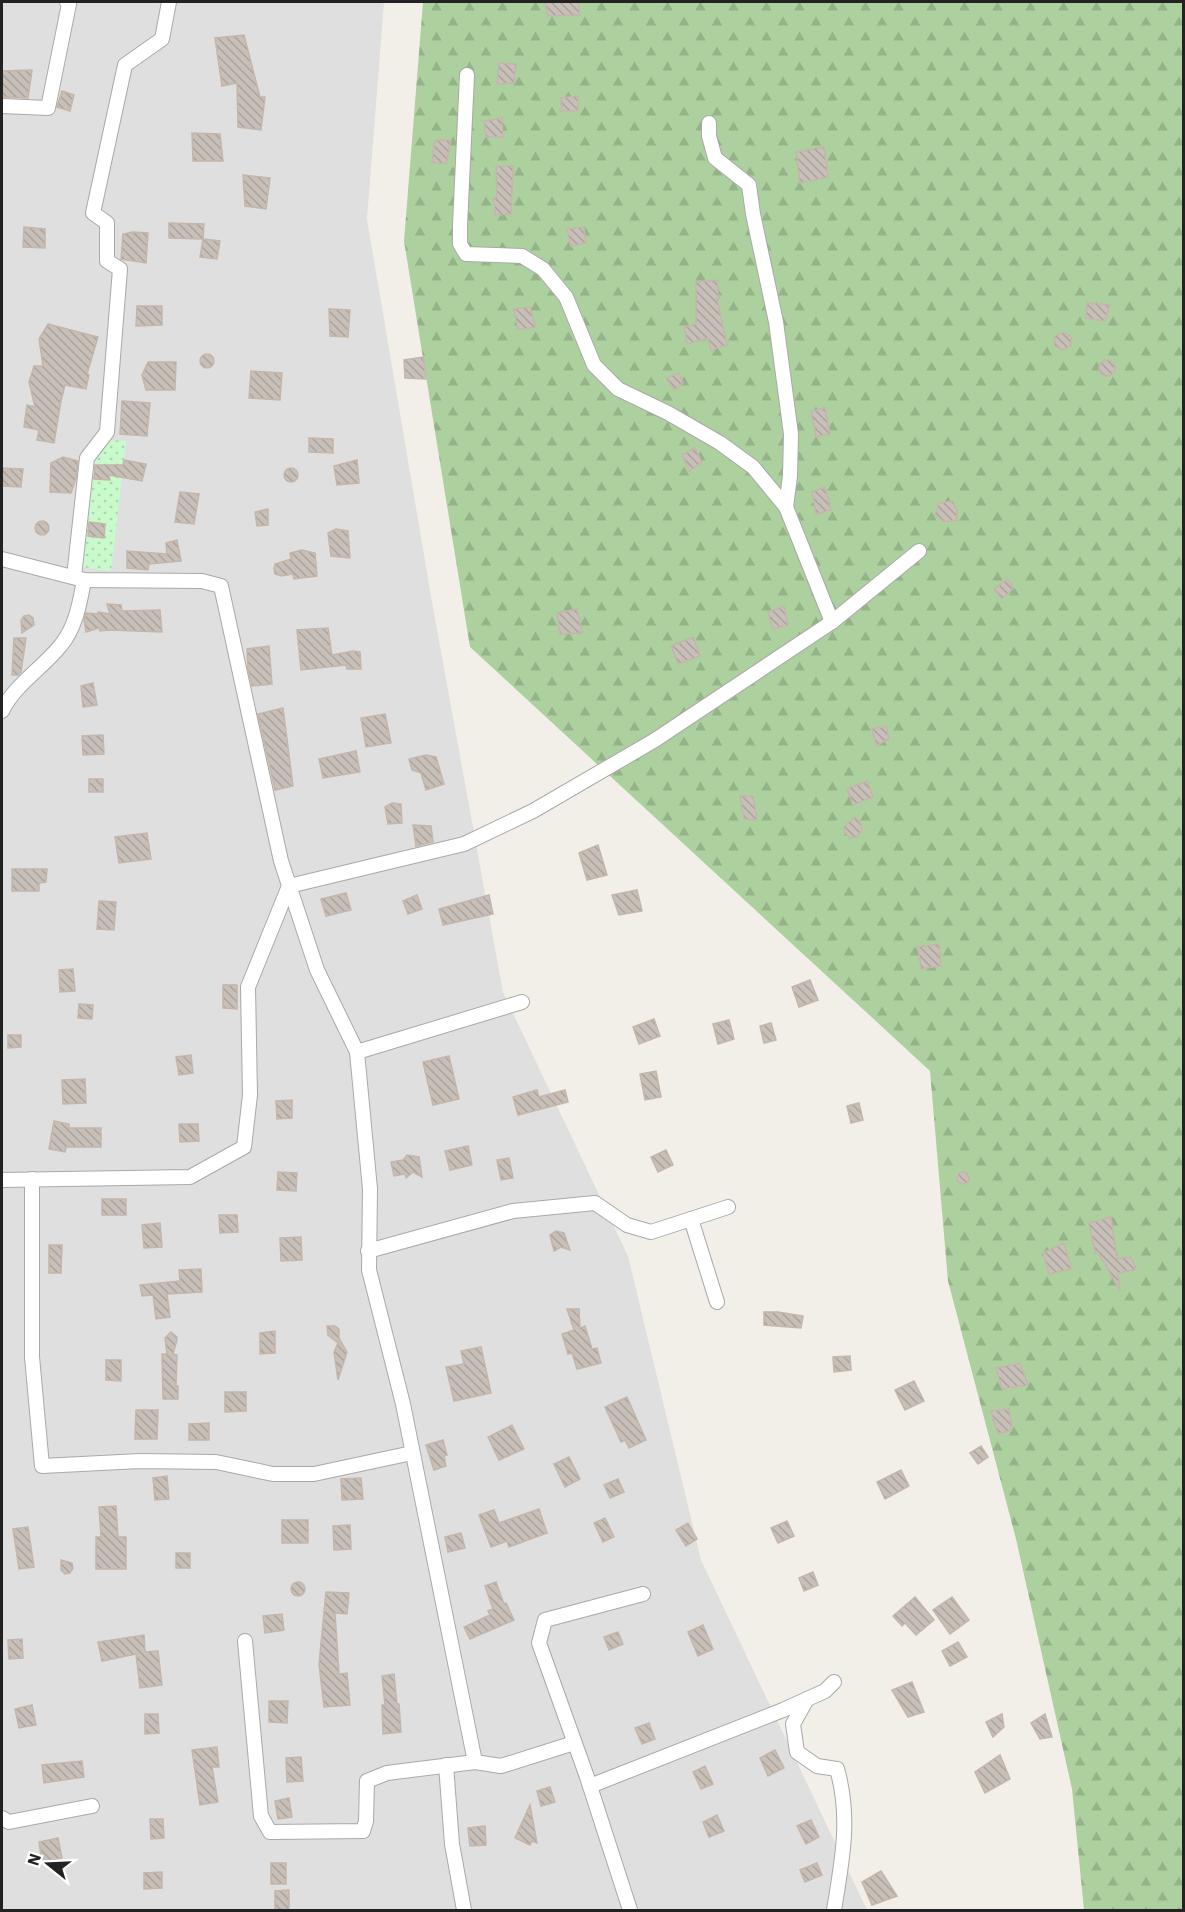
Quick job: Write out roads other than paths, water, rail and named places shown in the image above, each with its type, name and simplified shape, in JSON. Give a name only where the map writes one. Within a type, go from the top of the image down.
[{"type":"street","points":[[2,106],[48,108],[69,4],[67,2]]},
{"type":"street","points":[[2,711],[25,680],[62,644],[79,610],[87,458],[107,432],[120,269],[107,261],[107,223],[93,213],[125,65],[162,39],[169,2]]},
{"type":"street","points":[[467,75],[460,225],[460,244],[466,254],[522,256],[543,269],[566,297],[594,365],[618,389],[668,413],[720,443],[753,467],[786,507],[832,622]]},
{"type":"street","points":[[709,123],[709,136],[715,158],[749,184],[753,214],[776,322],[791,434],[790,476],[786,507]]},
{"type":"street","points":[[289,886],[464,844],[533,811],[655,740],[832,622],[919,551]]},
{"type":"street","points":[[2,559],[79,579],[202,581],[221,586],[281,861],[317,970],[357,1052],[370,1189],[369,1270],[403,1404],[475,1762]]},
{"type":"street","points":[[2,1180],[190,1177],[244,1147],[250,1095],[248,987],[289,886]]},
{"type":"street","points":[[357,1052],[522,1002]]},
{"type":"street","points":[[32,1179],[32,1357],[42,1466],[140,1461],[216,1462],[273,1474],[314,1474],[412,1453]]},
{"type":"street","points":[[368,1251],[513,1211],[595,1203],[627,1226],[651,1232],[728,1207]]},
{"type":"street","points":[[691,1219],[717,1302]]},
{"type":"street","points":[[630,1911],[590,1786],[539,1643],[545,1620],[643,1594]]},
{"type":"street","points":[[245,1641],[261,1816],[270,1832],[363,1831],[366,1821],[367,1781],[387,1773],[446,1765],[475,1762],[501,1766],[574,1743]]},
{"type":"street","points":[[590,1786],[807,1699],[825,1691],[834,1682]]},
{"type":"street","points":[[807,1699],[794,1724],[797,1752],[817,1766],[837,1769],[843,1793],[844,1850],[834,1911]]},
{"type":"street","points":[[446,1765],[451,1834],[464,1911]]},
{"type":"street","points":[[2,1818],[9,1822],[92,1806]]}]
